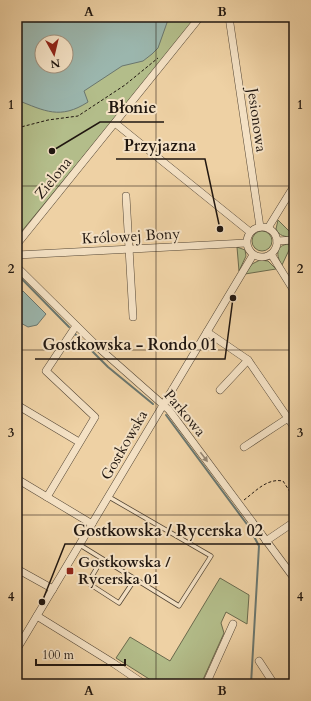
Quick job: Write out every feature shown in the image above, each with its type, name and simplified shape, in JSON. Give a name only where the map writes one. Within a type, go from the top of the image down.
[{"type":"street","name":"Zielona","points":[[17,244],[200,17]]},
{"type":"street","name":"Jesionowa","points":[[229,17],[260,226]]},
{"type":"street","points":[[115,123],[250,232]]},
{"type":"street","points":[[268,228],[294,186]]},
{"type":"street","points":[[126,196],[133,317]]},
{"type":"street","points":[[260,226],[268,228],[276,235],[276,246],[271,254],[261,257],[254,255],[246,243],[250,232],[260,226]]},
{"type":"street","points":[[277,241],[294,240]]},
{"type":"street","name":"Królowej Bony","points":[[17,255],[246,243]]},
{"type":"street","points":[[271,254],[294,291]]},
{"type":"street","name":"Gostkowska","points":[[17,649],[206,332],[254,255]]},
{"type":"street","name":"Parkowa","points":[[17,267],[76,326],[124,371],[163,404],[294,578]]},
{"type":"street","points":[[47,497],[95,417],[46,371],[76,326]]},
{"type":"street","points":[[206,332],[248,360],[294,427]]},
{"type":"street","points":[[220,390],[248,360]]},
{"type":"street","points":[[17,405],[79,442]]},
{"type":"street","points":[[244,447],[288,418]]},
{"type":"street","points":[[17,479],[92,524]]},
{"type":"street","points":[[266,540],[294,522]]},
{"type":"street","points":[[18,572],[53,589]]},
{"type":"street","points":[[37,616],[144,684]]},
{"type":"street","points":[[206,684],[233,624]]},
{"type":"street","points":[[259,661],[274,684]]},
{"type":"lane","points":[[80,545],[179,606],[211,556],[109,497]]},
{"type":"lane","points":[[102,559],[88,583],[119,603],[134,579]]},
{"type":"path","points":[[17,128],[48,120],[78,116],[125,85],[162,54]]},
{"type":"path","points":[[239,503],[270,480],[283,481],[294,498]]},
{"type":"green space","points":[[17,17],[198,17],[17,237]]},
{"type":"green space","points":[[278,220],[293,235],[293,237],[281,235],[279,233],[276,229]]},
{"type":"green space","points":[[262,231],[269,234],[272,241],[269,248],[262,251],[255,248],[252,241],[255,234]]},
{"type":"green space","points":[[289,244],[290,248],[282,265],[278,255],[279,249],[281,246]]},
{"type":"green space","points":[[237,247],[245,250],[246,256],[239,271]]},
{"type":"green space","points":[[260,260],[268,261],[276,269],[245,274],[252,264]]},
{"type":"green space","points":[[220,578],[249,595],[247,624],[226,612],[221,623],[224,633],[201,684],[157,684],[116,658],[130,637],[170,661]]},
{"type":"water","points":[[17,17],[169,17],[158,48],[143,61],[122,66],[84,91],[88,102],[78,108],[61,112],[52,112],[17,100]]},
{"type":"water","points":[[23,291],[46,314],[37,325],[28,327],[17,321],[17,294]]},
{"type":"waterway","points":[[17,274],[69,327]]},
{"type":"waterway","points":[[75,334],[108,367],[153,404]]},
{"type":"waterway","points":[[166,415],[249,527],[259,546],[251,684]]},
{"type":"place","name":"Błonie","points":[[52,151]]},
{"type":"place","name":"Przyjazna","points":[[220,229]]},
{"type":"place","name":"Gostkowska - Rondo 01","points":[[233,298]]},
{"type":"place","name":"Gostkowska / Rycerska 01","points":[[70,571]]},
{"type":"place","name":"Gostkowska / Rycerska 02","points":[[42,602]]}]
